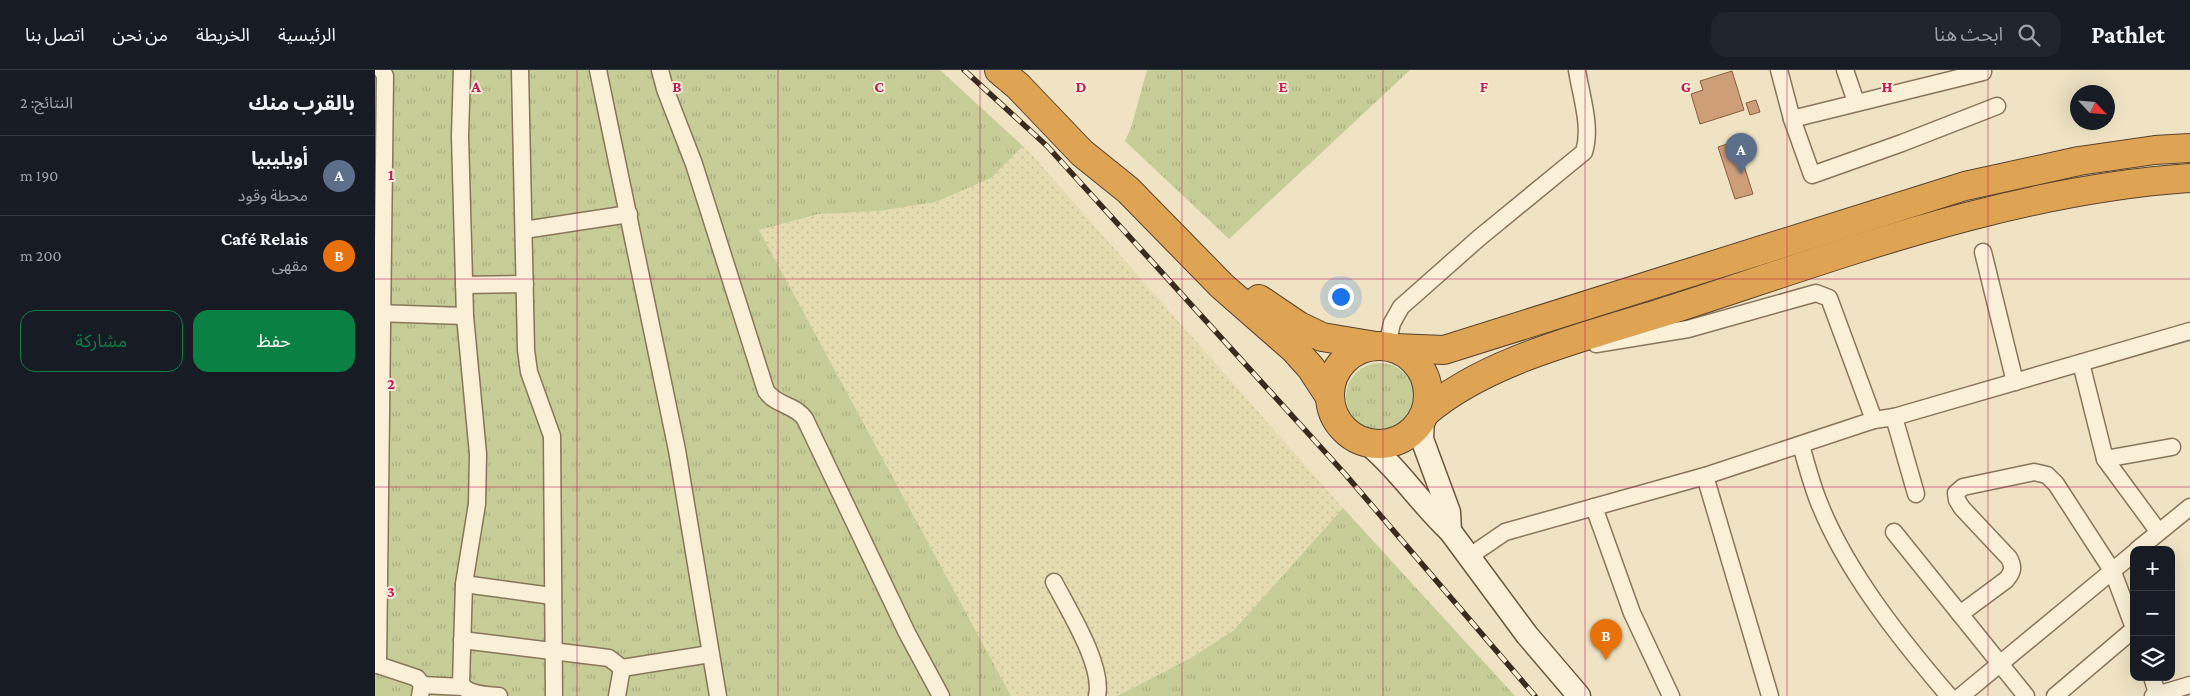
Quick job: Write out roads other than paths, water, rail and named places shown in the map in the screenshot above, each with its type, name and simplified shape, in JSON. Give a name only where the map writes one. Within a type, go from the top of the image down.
[{"type":"highway","points":[[999,70],[1018,86],[1082,153],[1128,190],[1222,286],[1294,349],[1311,368],[1330,397],[1334,412],[1341,426],[1349,434],[1367,443],[1395,442],[1407,436],[1424,415],[1462,385],[1535,354],[1873,244],[1994,208],[2112,185],[2190,178]]},
{"type":"highway","points":[[1015,70],[1087,137],[1138,180],[1232,277],[1258,299],[1299,326],[1322,337],[1386,347],[1444,350],[1753,251],[1997,177],[2079,160],[2155,150],[2190,148]]},
{"type":"highway","points":[[1330,397],[1332,382],[1339,368],[1355,353],[1386,347],[1405,353],[1421,369],[1428,391],[1424,415]]},
{"type":"main road","points":[[1424,415],[1422,439],[1449,512],[1450,531]]},
{"type":"main road","points":[[1367,443],[1387,459],[1436,518],[1450,531],[1527,635],[1579,696]]},
{"type":"street","points":[[382,70],[385,76],[379,313],[377,664],[417,678],[421,691],[463,687],[478,693],[499,696]]},
{"type":"street","points":[[462,70],[461,136],[465,316],[478,454],[477,504],[464,584],[463,687]]},
{"type":"street","points":[[520,70],[526,350],[529,372],[552,436],[554,696]]},
{"type":"street","points":[[597,70],[629,214],[677,450],[718,696]]},
{"type":"street","points":[[660,70],[665,89],[694,164],[765,391],[776,401],[800,412],[805,419],[907,633],[941,696]]},
{"type":"street","points":[[1386,347],[1392,323],[1401,307],[1479,238],[1584,152],[1588,142],[1587,124],[1577,70]]},
{"type":"street","points":[[1779,70],[1792,119],[1812,175],[1997,106]]},
{"type":"street","points":[[1845,70],[1856,102]]},
{"type":"street","points":[[1792,119],[1983,72]]},
{"type":"street","points":[[524,230],[629,214]]},
{"type":"street","points":[[1983,252],[2015,382]]},
{"type":"street","points":[[464,285],[525,284]]},
{"type":"street","points":[[1535,354],[1688,329],[1817,293],[1829,298],[1874,420]]},
{"type":"street","points":[[379,313],[465,316]]},
{"type":"street","points":[[1470,556],[1505,532],[1705,476],[1874,420],[1894,417],[2190,331]]},
{"type":"street","points":[[2081,363],[2105,459],[2158,531]]},
{"type":"street","points":[[1894,417],[1916,494]]},
{"type":"street","points":[[1801,445],[1817,499],[1831,530],[1892,624],[1949,696]]},
{"type":"street","points":[[2105,459],[2172,447]]},
{"type":"street","points":[[1960,614],[2006,580],[2012,573],[2013,566],[2009,558],[1962,508],[1957,500],[1956,492],[1963,486],[2034,472],[2047,475],[2056,484],[2113,572],[2130,618]]},
{"type":"street","points":[[1705,476],[1770,696]]},
{"type":"street","points":[[1594,507],[1632,613],[1671,696]]},
{"type":"street","points":[[2141,546],[2190,507]]},
{"type":"street","points":[[1894,532],[2026,696]]},
{"type":"street","points":[[1961,696],[2130,557]]},
{"type":"street","points":[[1054,582],[1091,661],[1099,688],[1097,696]]},
{"type":"street","points":[[464,584],[552,596]]},
{"type":"street","points":[[2055,696],[2130,632]]},
{"type":"street","points":[[462,640],[609,658],[622,668],[710,654]]},
{"type":"street","points":[[617,696],[622,668]]},
{"type":"street","points":[[2153,681],[2156,695],[2190,685]]},
{"type":"railway","points":[[964,70],[1047,146],[1345,474],[1535,696]]},
{"type":"place","name":"أويليبيا","points":[[1741,174]]},
{"type":"place","name":"Café Relais","points":[[1606,660]]}]
